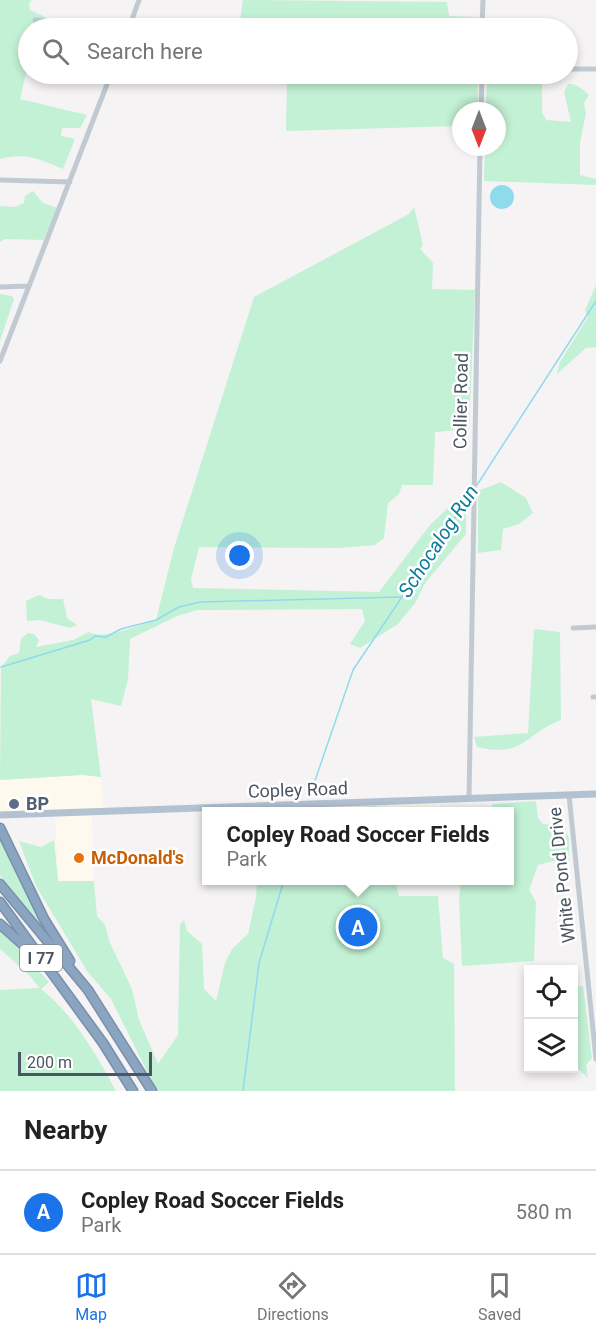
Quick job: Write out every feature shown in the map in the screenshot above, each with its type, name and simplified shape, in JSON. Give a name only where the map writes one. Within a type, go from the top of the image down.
[{"type":"highway","points":[[0,828],[44,920],[87,990]]},
{"type":"highway","name":"I 77","points":[[0,884],[87,990],[152,1091]]},
{"type":"highway","name":"I 77","points":[[0,902],[133,1091]]},
{"type":"highway","points":[[0,924],[29,949],[81,1014]]},
{"type":"main road","name":"Copley Road","points":[[234,807],[596,794]]},
{"type":"main road","name":"Copley Road","points":[[0,815],[202,808]]},
{"type":"street","points":[[133,18],[139,0]]},
{"type":"street","points":[[482,18],[483,0]]},
{"type":"street","points":[[578,69],[596,69]]},
{"type":"street","points":[[0,361],[107,84]]},
{"type":"street","points":[[481,102],[482,84]]},
{"type":"street","name":"Collier Road","points":[[469,799],[480,156]]},
{"type":"street","points":[[0,180],[70,182]]},
{"type":"street","points":[[0,287],[28,286]]},
{"type":"street","points":[[573,628],[596,627]]},
{"type":"street","name":"White Pond Drive","points":[[569,795],[596,1059]]},
{"type":"shaded area","points":[[83,775],[101,777],[104,810],[0,812],[0,780]]},
{"type":"shaded area","points":[[440,804],[440,807],[389,807],[389,805]]},
{"type":"shaded area","points":[[92,815],[94,881],[58,881],[55,817]]},
{"type":"green space","points":[[0,0],[32,0],[29,3],[30,10],[47,18],[18,18],[18,84],[23,84],[20,99],[87,115],[80,128],[62,128],[61,136],[75,139],[63,169],[25,156],[0,159]]},
{"type":"green space","points":[[243,0],[447,2],[449,16],[479,17],[479,18],[240,18]]},
{"type":"green space","points":[[287,84],[478,84],[478,102],[452,102],[452,126],[286,131]]},
{"type":"green space","points":[[487,84],[542,84],[542,112],[546,120],[571,122],[564,92],[568,84],[577,85],[589,95],[584,103],[586,113],[580,143],[580,175],[596,179],[596,185],[484,181],[485,156],[506,156],[506,102],[486,102]]},
{"type":"green space","points":[[33,191],[43,203],[57,208],[44,240],[5,239],[0,242],[0,206],[15,207],[24,203],[25,196]]},
{"type":"green space","points":[[414,207],[423,245],[420,249],[433,263],[432,289],[475,290],[469,429],[435,432],[433,485],[402,485],[399,494],[388,503],[384,538],[375,545],[338,548],[199,547],[191,579],[193,588],[379,592],[430,525],[466,491],[466,534],[425,583],[416,602],[398,624],[360,648],[350,644],[365,621],[362,609],[197,610],[177,616],[130,639],[128,679],[121,706],[91,699],[101,777],[83,775],[0,780],[1,667],[10,656],[19,653],[21,639],[28,633],[34,634],[39,640],[36,647],[73,640],[89,632],[103,635],[112,633],[156,620],[174,548],[254,297],[409,214]]},
{"type":"green space","points":[[596,285],[596,347],[586,348],[557,374],[560,362],[588,317],[585,310]]},
{"type":"green space","points":[[0,294],[12,296],[14,299],[0,341]]},
{"type":"green space","points":[[501,482],[526,498],[533,513],[519,524],[503,529],[501,550],[478,553],[478,491]]},
{"type":"green space","points":[[39,595],[48,599],[63,599],[67,618],[77,625],[70,628],[40,620],[27,621],[26,601]]},
{"type":"green space","points":[[534,629],[560,632],[561,720],[515,747],[493,750],[477,747],[474,737],[528,733]]},
{"type":"green space","points":[[536,801],[538,818],[543,824],[564,826],[569,839],[569,867],[553,861],[538,865],[529,890],[536,902],[534,961],[462,966],[459,900],[461,885],[514,885],[514,807],[491,807],[493,804]]},
{"type":"green space","points":[[0,836],[45,931],[0,875]]},
{"type":"green space","points":[[54,840],[58,881],[94,881],[97,916],[105,925],[110,943],[132,989],[139,1020],[158,1064],[178,1035],[180,924],[184,920],[187,931],[202,944],[204,989],[216,1001],[225,963],[232,949],[248,934],[257,885],[396,885],[399,896],[438,896],[443,958],[454,964],[455,1091],[157,1091],[111,999],[87,971],[36,886],[19,841],[41,847]]},
{"type":"green space","points":[[0,928],[49,982],[41,989],[74,1023],[116,1091],[0,1091],[0,990],[40,988],[0,949]]},
{"type":"green space","points":[[583,986],[592,1058],[586,1065],[588,1078],[578,1069],[578,987]]},
{"type":"water","points":[[502,185],[511,188],[514,197],[511,206],[502,209],[493,206],[490,197],[493,188]]},
{"type":"waterway","name":"Schocalog Run","points":[[477,485],[596,301]]},
{"type":"waterway","name":"Schocalog Run","points":[[310,795],[353,670],[473,491]]},
{"type":"waterway","points":[[1,667],[90,640],[95,636],[106,637],[121,629],[156,620],[179,607],[200,602],[401,597]]},
{"type":"waterway","name":"Schocalog Run","points":[[243,1091],[259,963],[282,885]]},
{"type":"place","name":"BP","points":[[14,804]]},
{"type":"place","name":"McDonald's","points":[[79,858]]},
{"type":"place","name":"Copley Road Soccer Fields","points":[[358,927]]}]
